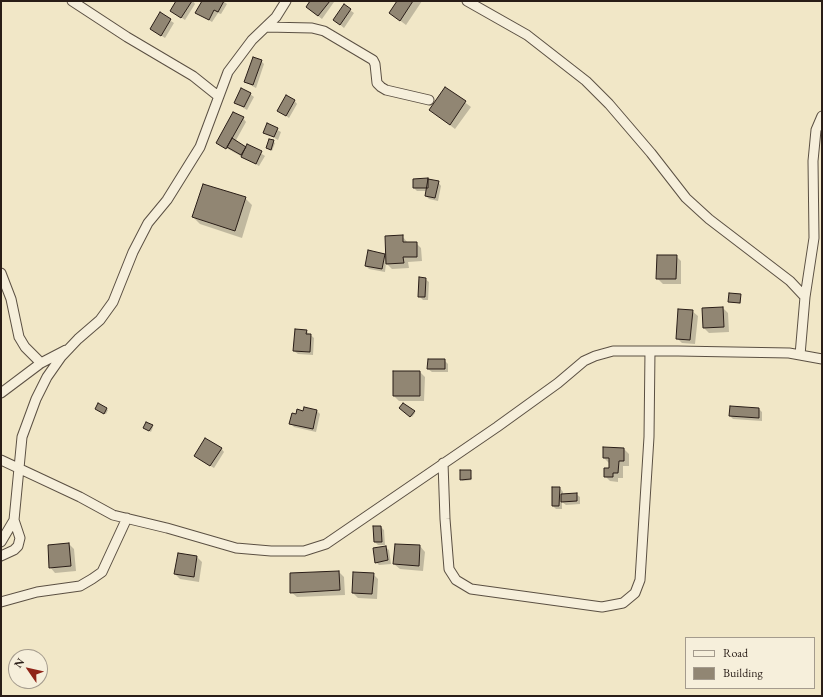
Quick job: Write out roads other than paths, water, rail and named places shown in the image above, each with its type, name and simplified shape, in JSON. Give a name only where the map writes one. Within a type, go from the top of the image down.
[{"type":"street","points":[[72,1],[127,37],[193,76],[218,96]]},
{"type":"street","points":[[1,542],[14,520],[22,438],[36,399],[47,377],[69,348],[100,320],[113,302],[133,252],[148,223],[167,200],[200,147],[228,72],[252,40],[276,17],[286,1]]},
{"type":"street","points":[[467,1],[527,35],[586,81],[609,104],[651,153],[686,198],[709,219],[775,268],[805,297]]},
{"type":"street","points":[[266,27],[312,28],[324,31],[373,60],[378,83],[381,87],[386,90],[429,100]]},
{"type":"street","points":[[800,356],[805,297],[814,238],[813,161],[815,138],[816,130],[822,116]]},
{"type":"street","points":[[1,273],[11,299],[19,336],[29,352],[41,363]]},
{"type":"street","points":[[1,393],[41,363],[69,348]]},
{"type":"street","points":[[1,460],[80,497],[113,515],[236,548],[271,552],[304,551],[326,544],[497,427],[558,383],[584,361],[613,351],[783,353],[822,359]]},
{"type":"street","points":[[443,463],[449,569],[456,580],[471,589],[602,606],[623,603],[635,593],[640,580],[649,437],[650,351]]},
{"type":"street","points":[[1,602],[37,592],[80,586],[92,579],[102,572],[128,518]]},
{"type":"street","points":[[1,556],[14,550],[18,546],[20,538],[14,520]]}]
